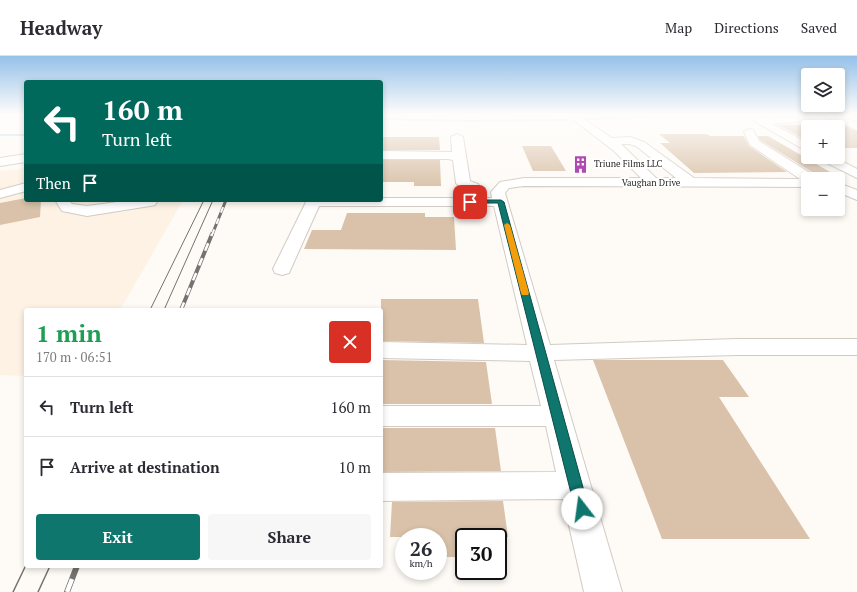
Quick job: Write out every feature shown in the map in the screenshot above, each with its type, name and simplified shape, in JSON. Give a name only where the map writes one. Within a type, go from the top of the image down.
[{"type":"street","points":[[457,139],[462,183],[500,194]]},
{"type":"street","points":[[607,139],[636,164],[653,183]]},
{"type":"street","points":[[752,139],[754,143],[801,173]]},
{"type":"street","points":[[792,139],[801,144]]},
{"type":"street","points":[[611,142],[630,140],[640,144],[690,183]]},
{"type":"street","points":[[383,155],[449,155],[459,158]]},
{"type":"street","points":[[0,162],[24,158]]},
{"type":"street","points":[[838,164],[857,174]]},
{"type":"street","name":"Vaughan Drive","points":[[500,194],[513,183],[524,182],[801,183]]},
{"type":"street","points":[[383,190],[459,190],[473,187]]},
{"type":"street","points":[[0,194],[24,188]]},
{"type":"street","points":[[383,199],[500,194]]},
{"type":"street","points":[[500,194],[604,592]]},
{"type":"street","points":[[63,202],[67,208],[87,212],[150,202]]},
{"type":"street","points":[[282,269],[313,202]]},
{"type":"street","points":[[383,350],[541,353],[737,347],[857,347]]},
{"type":"street","points":[[383,416],[557,416]]},
{"type":"street","points":[[383,487],[576,485]]},
{"type":"shaded area","points":[[24,168],[24,202],[182,202],[121,308],[24,308],[24,376],[0,375],[0,171]]},
{"type":"building","points":[[383,139],[439,139],[440,150],[383,150]]},
{"type":"building","points":[[665,139],[746,139],[749,146],[787,172],[694,173],[660,143],[670,143]]},
{"type":"building","points":[[760,139],[773,139],[801,155],[801,164],[816,164],[830,172],[812,172]]},
{"type":"building","points":[[845,139],[857,139],[857,148],[845,148]]},
{"type":"building","points":[[522,146],[551,146],[566,171],[533,171]]},
{"type":"building","points":[[383,160],[440,160],[441,186],[414,186],[414,182],[383,182]]},
{"type":"building","points":[[24,198],[24,202],[41,202],[40,217],[0,225],[0,203]]},
{"type":"building","points":[[347,213],[425,213],[425,217],[454,217],[456,250],[304,249],[312,230],[341,230]]},
{"type":"building","points":[[381,299],[478,299],[484,343],[383,341],[383,308],[381,308]]},
{"type":"building","points":[[383,360],[486,362],[492,404],[383,404]]},
{"type":"building","points":[[593,360],[723,360],[749,397],[719,397],[810,539],[662,539]]},
{"type":"building","points":[[383,428],[495,428],[501,471],[383,472]]},
{"type":"building","points":[[503,501],[507,528],[455,528],[455,557],[447,557],[447,528],[395,528],[395,537],[390,537],[392,502]]},
{"type":"tram line","points":[[151,308],[203,202]]},
{"type":"tram line","points":[[165,308],[212,202]]},
{"type":"tram line","points":[[13,592],[25,568]]},
{"type":"tram line","points":[[38,592],[49,568]]},
{"type":"railway","points":[[212,235],[225,202]]},
{"type":"railway","points":[[182,308],[212,234]]},
{"type":"railway","points":[[67,592],[76,568]]},
{"type":"slow traffic","points":[[507,225],[525,293]]},
{"type":"place","name":"Triune Films LLC","points":[[581,164]]},
{"type":"route","points":[[470,202],[501,202],[582,509]]}]
